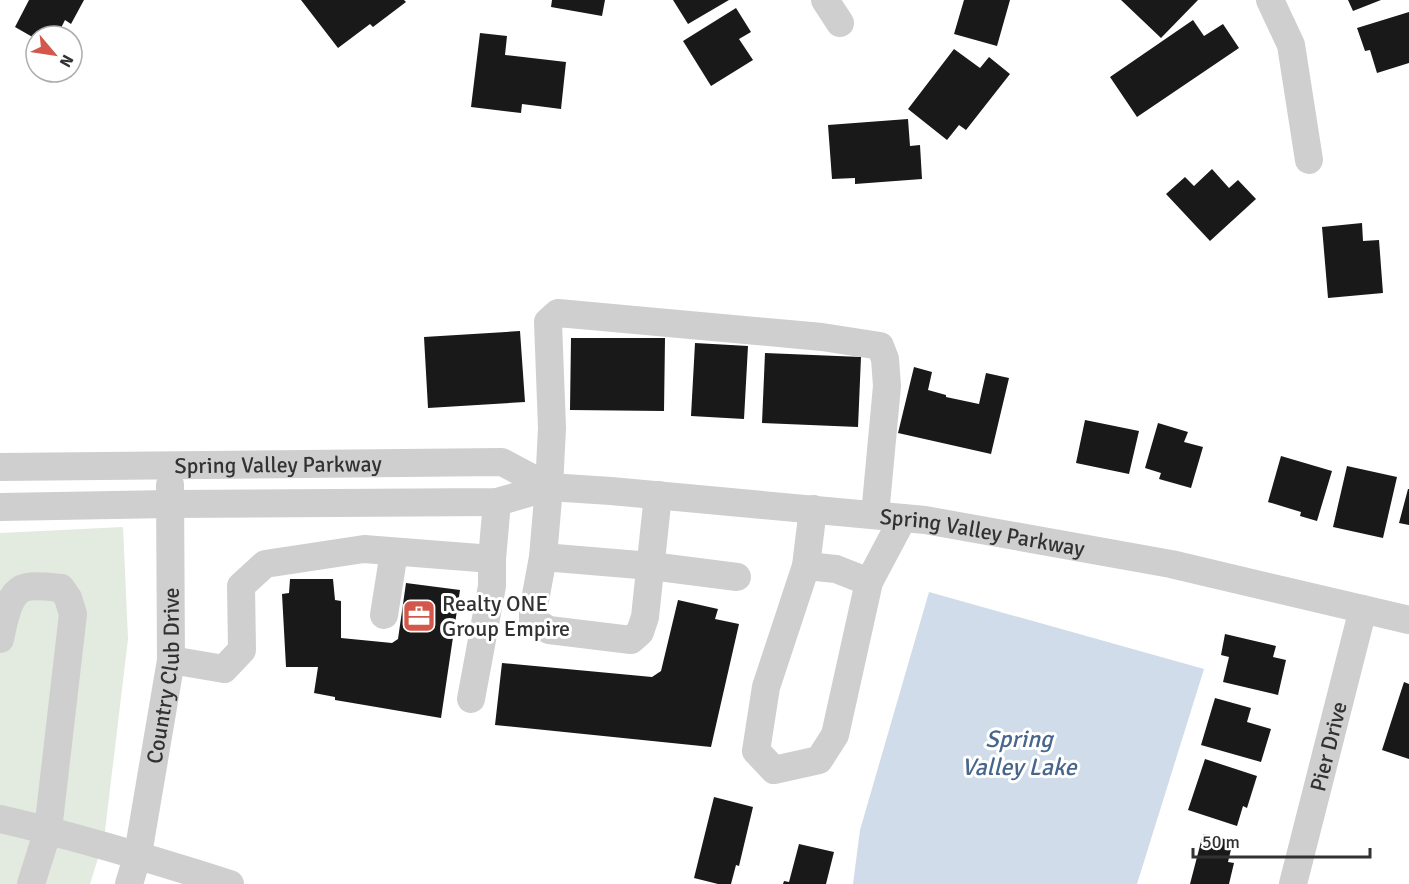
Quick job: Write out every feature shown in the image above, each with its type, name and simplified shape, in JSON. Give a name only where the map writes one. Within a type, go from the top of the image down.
[{"type":"street","points":[[1270,0],[1290,45],[1310,160]]},
{"type":"street","points":[[658,495],[645,617],[640,632],[632,640],[549,630],[533,621],[543,557],[552,428],[548,322],[558,314],[822,337],[880,346],[885,359],[887,386],[875,515]]},
{"type":"street","name":"Spring Valley Parkway","points":[[0,467],[502,462],[549,487]]},
{"type":"street","name":"Country Club Drive","points":[[129,884],[138,854],[171,660],[170,465]]},
{"type":"street","name":"Spring Valley Parkway","points":[[0,507],[497,502],[549,487],[658,495],[925,520],[1171,564],[1409,620]]},
{"type":"street","points":[[471,699],[492,586],[497,502]]},
{"type":"street","points":[[813,509],[806,566],[766,687],[756,751],[774,770],[819,760],[835,735],[869,582],[903,518]]},
{"type":"street","points":[[171,660],[224,669],[242,650],[241,586],[265,564],[364,549],[492,560]]},
{"type":"street","points":[[384,615],[394,552]]},
{"type":"street","points":[[543,557],[651,566],[737,577]]},
{"type":"street","points":[[806,566],[836,569],[869,582]]},
{"type":"street","points":[[0,639],[10,603],[17,592],[27,587],[61,588],[68,598],[73,614],[48,830],[31,884]]},
{"type":"street","name":"Pier Drive","points":[[1293,884],[1363,609]]},
{"type":"street","points":[[0,819],[138,854],[230,884]]},
{"type":"shaded area","points":[[123,527],[128,639],[104,839],[90,884],[0,884],[0,533]]},
{"type":"water","name":"Spring Valley Lake","points":[[929,592],[1204,669],[1137,884],[853,884],[860,830]]},
{"type":"building","points":[[29,0],[84,0],[71,24],[65,20],[63,24],[24,24],[24,32],[15,27]]},
{"type":"building","points":[[301,0],[404,0],[406,2],[373,27],[370,24],[338,48]]},
{"type":"building","points":[[552,0],[605,0],[602,16],[551,7]]},
{"type":"building","points":[[673,0],[729,0],[688,24]]},
{"type":"building","points":[[964,0],[1010,0],[997,46],[954,34]]},
{"type":"building","points":[[1121,0],[1198,0],[1161,38]]},
{"type":"building","points":[[1348,0],[1381,0],[1353,11]]},
{"type":"building","points":[[736,8],[751,32],[739,39],[753,60],[711,86],[683,41]]},
{"type":"building","points":[[1409,12],[1409,63],[1377,73],[1370,50],[1365,51],[1357,28]]},
{"type":"building","points":[[1193,20],[1204,36],[1223,24],[1239,48],[1137,117],[1110,77]]},
{"type":"building","points":[[480,33],[507,36],[505,55],[566,62],[561,109],[522,104],[521,113],[471,107]]},
{"type":"building","points":[[954,49],[980,68],[989,57],[1010,74],[966,130],[959,125],[947,140],[908,109]]},
{"type":"building","points":[[908,119],[910,146],[920,145],[922,179],[855,184],[855,178],[832,179],[828,125]]},
{"type":"building","points":[[1212,169],[1229,188],[1238,180],[1256,199],[1210,241],[1166,194],[1185,177],[1194,186]]},
{"type":"building","points":[[1362,223],[1363,241],[1379,240],[1383,293],[1328,298],[1322,227]]},
{"type":"building","points":[[520,331],[525,402],[428,408],[424,337]]},
{"type":"building","points":[[571,338],[665,338],[664,411],[570,410]]},
{"type":"building","points":[[695,343],[748,346],[744,419],[691,416]]},
{"type":"building","points":[[765,353],[861,357],[858,427],[762,423]]},
{"type":"building","points":[[914,367],[932,372],[928,390],[946,395],[946,397],[979,404],[986,373],[1009,378],[991,454],[898,433]]},
{"type":"building","points":[[1085,420],[1139,431],[1129,474],[1076,463]]},
{"type":"building","points":[[1158,423],[1188,432],[1184,442],[1203,447],[1191,488],[1159,479],[1161,473],[1145,468]]},
{"type":"building","points":[[1281,456],[1332,471],[1317,521],[1300,516],[1301,512],[1268,502]]},
{"type":"building","points":[[1347,466],[1397,477],[1383,538],[1333,527]]},
{"type":"building","points":[[1409,489],[1409,525],[1399,523]]},
{"type":"building","points":[[290,579],[333,579],[335,600],[341,601],[341,638],[392,643],[398,639],[406,583],[460,590],[441,718],[335,700],[335,697],[314,693],[318,667],[286,667],[282,594],[289,593]]},
{"type":"building","points":[[678,600],[718,609],[715,619],[739,624],[711,747],[495,725],[502,663],[652,677],[661,671]]},
{"type":"building","points":[[1225,634],[1276,646],[1273,657],[1286,660],[1278,695],[1223,682],[1229,657],[1221,655]]},
{"type":"building","points":[[1404,682],[1409,684],[1409,759],[1382,750]]},
{"type":"building","points":[[1215,698],[1251,708],[1247,722],[1271,729],[1261,762],[1201,745]]},
{"type":"building","points":[[1205,759],[1257,776],[1247,808],[1243,806],[1237,826],[1188,810]]},
{"type":"building","points":[[714,797],[753,807],[739,866],[736,865],[731,884],[718,884],[694,878]]},
{"type":"building","points":[[1203,834],[1233,841],[1228,862],[1234,863],[1229,884],[1190,884]]},
{"type":"building","points":[[799,844],[834,852],[826,884],[783,884],[784,881],[789,882]]},
{"type":"place","name":"Realty ONE Group Empire","points":[[419,616]]}]
